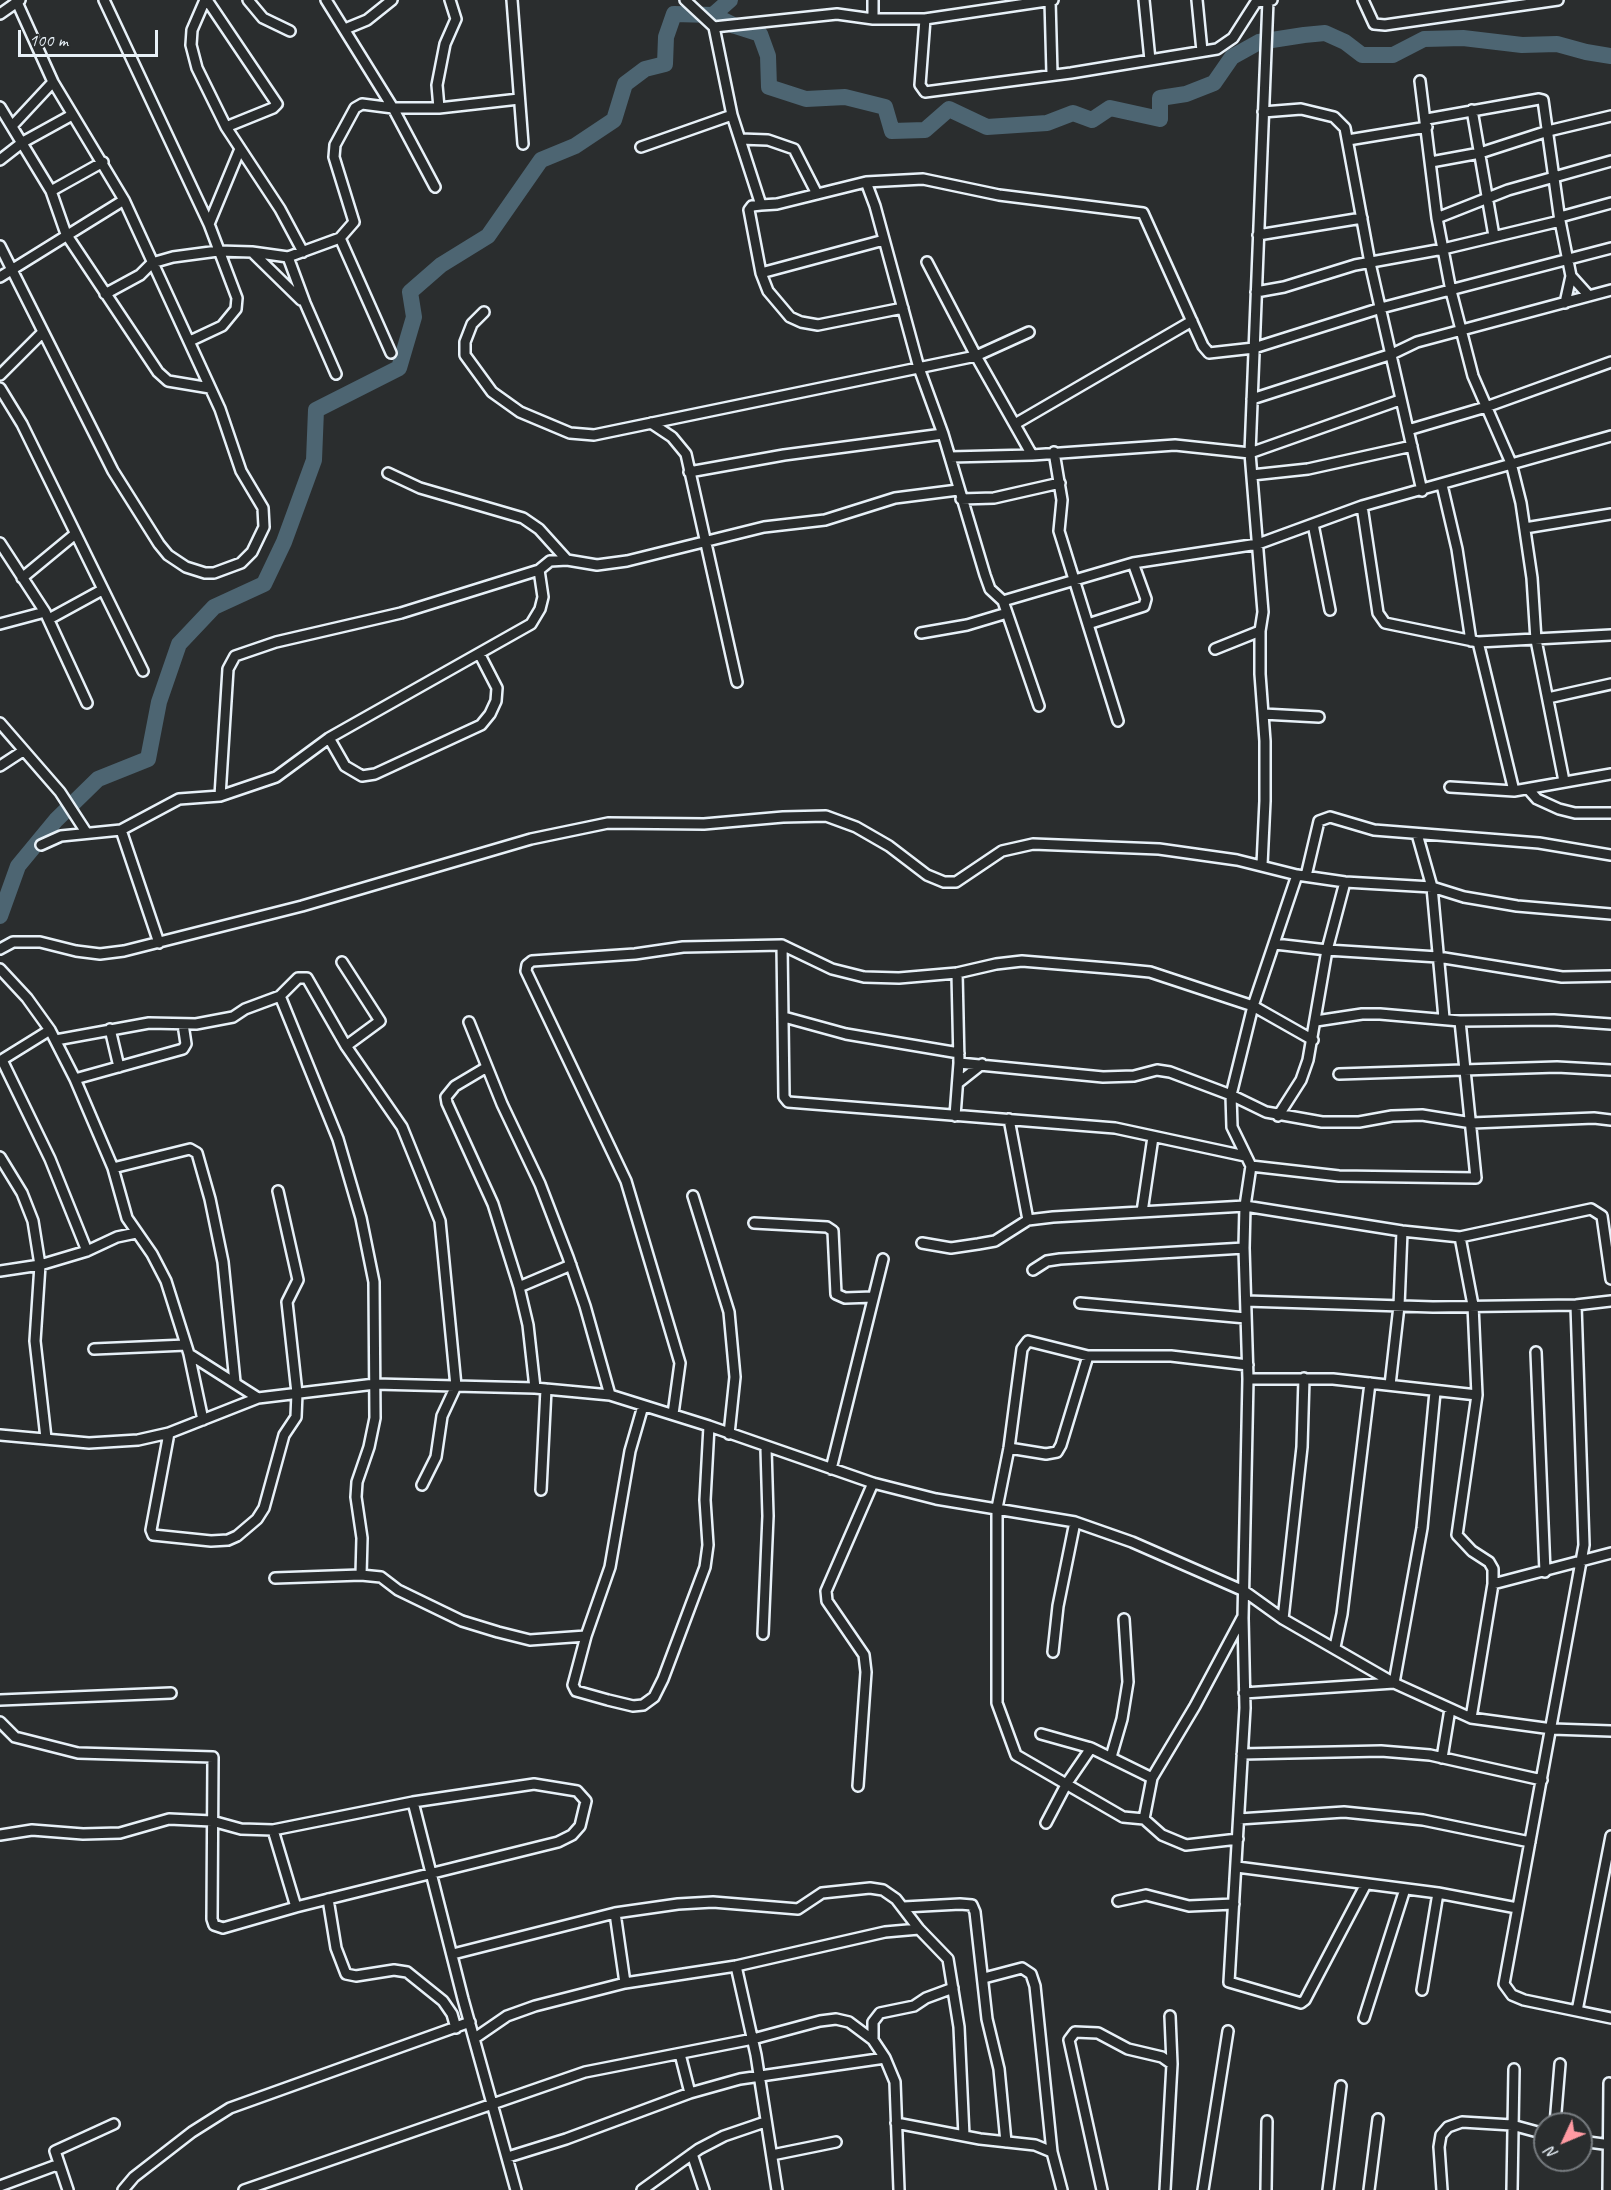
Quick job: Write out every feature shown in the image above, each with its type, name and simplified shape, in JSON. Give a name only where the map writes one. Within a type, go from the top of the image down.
[{"type":"street","points":[[104,0],[209,224],[238,304],[222,326],[190,341]]},
{"type":"street","points":[[206,0],[277,104],[273,108],[226,127]]},
{"type":"street","points":[[206,0],[192,30],[191,45],[197,68],[226,127],[280,209],[303,252]]},
{"type":"street","points":[[248,0],[263,18],[290,31]]},
{"type":"street","points":[[326,0],[393,108],[435,187]]},
{"type":"street","points":[[345,29],[367,20],[392,0]]},
{"type":"street","points":[[439,108],[437,85],[445,44],[456,19],[450,0]]},
{"type":"street","points":[[512,0],[523,144]]},
{"type":"street","points":[[685,0],[714,27],[732,115],[761,205]]},
{"type":"street","points":[[873,0],[873,19]]},
{"type":"street","points":[[714,27],[837,14],[873,19],[925,19],[1051,0],[1052,74]]},
{"type":"street","points":[[1143,0],[1150,60]]},
{"type":"street","points":[[1197,0],[1202,51]]},
{"type":"street","points":[[1262,865],[1265,801],[1260,631],[1263,612],[1250,453],[1268,0]]},
{"type":"street","points":[[925,19],[920,85],[925,92],[1202,51],[1226,44],[1256,2],[1274,0]]},
{"type":"street","points":[[1363,0],[1374,24],[1385,26],[1530,2],[1558,0]]},
{"type":"street","points":[[0,14],[18,1],[53,82],[124,200],[190,341],[241,471],[263,508],[264,527],[252,552],[241,563],[214,573],[205,573],[186,567],[168,555],[159,544],[113,471],[0,246]]},
{"type":"street","points":[[1420,81],[1437,218],[1451,291],[1473,376],[1511,463],[1525,528],[1536,640],[1564,782]]},
{"type":"street","points":[[12,126],[53,82]]},
{"type":"street","points":[[1348,140],[1427,123],[1472,110],[1542,98],[1553,178],[1571,276],[1565,303]]},
{"type":"street","points":[[105,294],[148,270],[152,263],[186,254],[218,251],[252,252],[288,257],[340,238],[354,222],[334,157],[335,145],[351,115],[362,104],[393,108],[439,108],[519,99]]},
{"type":"street","points":[[0,106],[51,191],[66,234],[163,378],[168,381],[210,388]]},
{"type":"street","points":[[1263,112],[1301,108],[1334,117],[1345,128],[1370,262],[1422,491]]},
{"type":"street","points":[[1472,110],[1494,236]]},
{"type":"street","points":[[0,160],[23,142],[72,115]]},
{"type":"street","points":[[641,147],[732,115]]},
{"type":"street","points":[[1431,162],[1480,153],[1548,131],[1611,116]]},
{"type":"street","points":[[741,139],[768,140],[794,149],[817,194]]},
{"type":"street","points":[[209,224],[240,149]]},
{"type":"street","points":[[1437,218],[1487,197],[1553,178],[1571,170],[1611,161]]},
{"type":"street","points":[[51,191],[103,162]]},
{"type":"street","points":[[903,308],[818,324],[801,322],[790,317],[776,304],[761,273],[749,210],[752,206],[777,204],[866,182],[923,179],[999,195],[1141,211],[1146,215],[1192,321],[1209,353],[1254,348],[1381,308],[1611,248]]},
{"type":"street","points":[[866,182],[919,368],[943,434],[959,494],[990,589],[1003,601],[1039,705]]},
{"type":"street","points":[[0,277],[124,200]]},
{"type":"street","points":[[1256,292],[1284,287],[1370,262],[1443,249],[1560,219],[1611,203]]},
{"type":"street","points":[[1258,235],[1362,218]]},
{"type":"street","points":[[340,238],[391,353]]},
{"type":"street","points":[[761,273],[884,240]]},
{"type":"street","points":[[252,252],[305,303]]},
{"type":"street","points":[[288,257],[336,374]]},
{"type":"street","points":[[927,262],[976,356],[1032,455]]},
{"type":"street","points":[[1571,276],[1589,296]]},
{"type":"street","points":[[1252,399],[1392,354],[1417,342],[1611,290]]},
{"type":"street","points":[[484,312],[472,324],[465,342],[465,355],[492,392],[506,404],[581,435],[651,423],[976,356],[1029,332]]},
{"type":"street","points":[[1016,424],[1192,321]]},
{"type":"street","points":[[0,375],[43,332]]},
{"type":"street","points":[[1408,430],[1486,407],[1611,362]]},
{"type":"street","points":[[0,388],[22,424],[74,535],[143,671]]},
{"type":"street","points":[[950,457],[1032,455],[1175,445],[1221,452],[1250,453],[1400,400]]},
{"type":"street","points":[[651,423],[681,446],[686,454],[737,682]]},
{"type":"street","points":[[689,472],[806,452],[943,434]]},
{"type":"street","points":[[1003,601],[1133,563],[1258,544],[1362,506],[1611,436]]},
{"type":"street","points":[[1252,475],[1308,469],[1412,446]]},
{"type":"street","points":[[1054,452],[1062,507],[1058,524],[1059,531],[1118,721]]},
{"type":"street","points":[[388,473],[420,489],[523,518],[539,529],[567,560]]},
{"type":"street","points":[[220,796],[228,669],[235,656],[288,639],[401,613],[540,570],[550,561],[567,560],[597,565],[627,561],[764,527],[825,520],[895,498],[959,494],[994,498],[1060,483]]},
{"type":"street","points":[[1442,485],[1457,549],[1474,641],[1514,791]]},
{"type":"street","points":[[1362,506],[1378,613],[1382,621],[1390,625],[1474,641],[1611,635]]},
{"type":"street","points":[[1525,528],[1611,514]]},
{"type":"street","points":[[1313,524],[1330,610]]},
{"type":"street","points":[[22,578],[74,535]]},
{"type":"street","points":[[0,543],[47,616],[87,703]]},
{"type":"street","points":[[1088,624],[1140,608],[1146,603],[1133,563]]},
{"type":"street","points":[[41,845],[51,839],[86,832],[121,830],[179,799],[220,796],[276,777],[329,738],[531,624],[540,609],[543,597],[540,570]]},
{"type":"street","points":[[0,624],[47,616],[102,590]]},
{"type":"street","points":[[921,633],[967,625],[1007,613]]},
{"type":"street","points":[[1215,649],[1260,631]]},
{"type":"street","points":[[329,738],[345,766],[362,776],[375,774],[481,725],[493,708],[497,688],[480,654]]},
{"type":"street","points":[[1548,698],[1611,684]]},
{"type":"street","points":[[1263,714],[1319,717]]},
{"type":"street","points":[[0,723],[60,792],[86,832]]},
{"type":"street","points":[[0,766],[23,751]]},
{"type":"street","points":[[1450,788],[1529,790],[1611,774]]},
{"type":"street","points":[[1529,790],[1537,799],[1559,809],[1575,813],[1611,813]]},
{"type":"street","points":[[0,949],[13,942],[40,942],[100,954],[159,943],[302,906],[531,839],[608,823],[704,824],[783,817],[826,816],[856,827],[889,846],[927,875],[944,882],[956,882],[1002,851],[1033,844],[1159,849],[1262,865],[1301,875],[1345,882],[1432,887],[1464,897],[1517,906],[1611,914]]},
{"type":"street","points":[[1366,1884],[1308,1996],[1301,2003],[1228,1982],[1237,1868],[1244,1693],[1243,1618],[1248,1365],[1244,1248],[1245,1206],[1251,1166],[1232,1127],[1231,1095],[1253,1006],[1317,826],[1323,818],[1330,817],[1374,830],[1539,843],[1611,855]]},
{"type":"street","points":[[121,830],[159,943]]},
{"type":"street","points":[[1417,834],[1432,887],[1444,1018]]},
{"type":"street","points":[[1278,1116],[1301,1080],[1313,1040],[1327,950],[1345,882]]},
{"type":"street","points":[[1275,944],[1327,950],[1438,957],[1562,977],[1611,976]]},
{"type":"street","points":[[673,1414],[680,1363],[626,1181],[526,971],[527,965],[532,961],[635,954],[683,947],[782,945],[832,969],[864,977],[899,978],[957,973],[1022,961],[1150,972],[1253,1006],[1313,1040]]},
{"type":"street","points":[[782,945],[784,1097],[788,1102],[1105,1127],[1245,1156]]},
{"type":"street","points":[[342,962],[380,1021],[346,1046]]},
{"type":"street","points":[[0,969],[27,998],[56,1040],[113,1168],[127,1218],[152,1254],[166,1281],[188,1350],[202,1420]]},
{"type":"street","points":[[955,1116],[959,1058],[957,973]]},
{"type":"street","points":[[56,1040],[149,1023],[183,1024],[233,1017],[244,1010],[280,996],[298,978],[307,978],[346,1046],[402,1127],[440,1221],[456,1386],[442,1416],[436,1457],[422,1485]]},
{"type":"street","points":[[280,996],[338,1139],[361,1218],[374,1282],[375,1418],[357,1489],[362,1538],[360,1575]]},
{"type":"street","points":[[1316,1021],[1362,1014],[1444,1018],[1460,1021],[1554,1020],[1611,1024]]},
{"type":"street","points":[[784,1017],[846,1034],[982,1065],[1104,1077],[1134,1076],[1157,1070],[1170,1071],[1278,1116],[1322,1122],[1422,1116],[1472,1124],[1594,1118],[1611,1120]]},
{"type":"street","points":[[1251,1166],[1338,1176],[1476,1178],[1460,1021]]},
{"type":"street","points":[[469,1022],[540,1184],[571,1265],[610,1395]]},
{"type":"street","points":[[75,1079],[183,1049],[186,1044],[183,1024]]},
{"type":"street","points":[[110,1029],[119,1067]]},
{"type":"street","points":[[50,1030],[1,1061],[50,1159],[87,1251]]},
{"type":"street","points":[[958,1083],[982,1065]]},
{"type":"street","points":[[1340,1074],[1557,1066],[1611,1070]]},
{"type":"street","points":[[487,1067],[455,1086],[446,1096],[447,1103],[493,1203],[519,1287],[528,1325],[535,1388]]},
{"type":"street","points":[[1009,1119],[1028,1220]]},
{"type":"street","points":[[1142,1212],[1153,1137]]},
{"type":"street","points":[[113,1168],[190,1149],[197,1153],[210,1199],[223,1262],[235,1382]]},
{"type":"street","points":[[0,1156],[22,1193],[33,1221],[40,1265],[35,1341],[46,1438]]},
{"type":"street","points":[[169,1433],[151,1530],[153,1535],[228,1540],[248,1528],[264,1508],[284,1435],[296,1418],[297,1393],[288,1302],[298,1280],[278,1191]]},
{"type":"street","points":[[693,1196],[729,1312],[735,1377],[729,1434]]},
{"type":"street","points":[[922,1243],[951,1248],[986,1243],[995,1241],[1028,1220],[1245,1206],[1402,1231],[1460,1237],[1591,1209],[1598,1211],[1602,1216],[1611,1280]]},
{"type":"street","points":[[117,1237],[127,1218]]},
{"type":"street","points":[[754,1223],[827,1227],[833,1231],[836,1294],[844,1298],[873,1297]]},
{"type":"street","points":[[1390,1385],[1399,1306],[1402,1231]]},
{"type":"street","points":[[0,1271],[40,1265],[87,1251],[117,1237],[136,1233]]},
{"type":"street","points":[[1460,1237],[1473,1305],[1477,1395],[1457,1535],[1472,1551],[1489,1562],[1493,1569],[1493,1584],[1471,1718]]},
{"type":"street","points":[[1033,1270],[1060,1258],[1244,1248]]},
{"type":"street","points":[[831,1468],[883,1259]]},
{"type":"street","points":[[519,1287],[571,1265]]},
{"type":"street","points":[[1246,1301],[1399,1306],[1576,1305],[1611,1301]]},
{"type":"street","points":[[1080,1303],[1246,1318]]},
{"type":"street","points":[[1576,1305],[1585,1528],[1552,1729],[1504,1984],[1512,1995],[1524,2000],[1611,2018]]},
{"type":"street","points":[[1238,1839],[1186,1845],[1162,1835],[1144,1819],[1123,1817],[1016,1755],[997,1703],[997,1508],[1009,1448],[1022,1349],[1026,1342],[1088,1356],[1171,1356],[1248,1365]]},
{"type":"street","points":[[94,1349],[188,1350],[258,1398]]},
{"type":"street","points":[[1536,1352],[1545,1572]]},
{"type":"street","points":[[1009,1448],[1046,1454],[1057,1452],[1062,1445],[1088,1356]]},
{"type":"street","points":[[1248,1379],[1304,1378],[1477,1395]]},
{"type":"street","points":[[1283,1619],[1302,1447],[1304,1378]]},
{"type":"street","points":[[1335,1647],[1342,1614],[1370,1383]]},
{"type":"street","points":[[0,1435],[89,1443],[138,1440],[169,1433],[258,1398],[375,1384],[535,1388],[610,1395],[709,1426],[766,1448],[873,1483],[936,1499],[1075,1522],[1132,1542],[1245,1591],[1283,1619],[1394,1683],[1471,1718],[1552,1729],[1611,1731]]},
{"type":"street","points":[[541,1490],[546,1389]]},
{"type":"street","points":[[1394,1683],[1422,1528],[1435,1392]]},
{"type":"street","points":[[643,1406],[630,1451],[610,1567],[586,1636],[574,1689],[633,1706],[643,1705],[654,1697],[663,1679],[705,1567],[708,1545],[705,1500],[709,1426]]},
{"type":"street","points":[[763,1634],[768,1516],[766,1448]]},
{"type":"street","points":[[858,1786],[866,1672],[864,1655],[827,1601],[826,1591],[873,1483]]},
{"type":"street","points":[[1053,1652],[1058,1606],[1075,1522]]},
{"type":"street","points":[[1493,1584],[1611,1553]]},
{"type":"street","points":[[275,1578],[360,1575],[381,1577],[399,1590],[462,1621],[498,1632],[542,1641],[586,1636]]},
{"type":"street","points":[[1144,1819],[1152,1778],[1196,1706],[1243,1618]]},
{"type":"street","points":[[1111,1757],[1122,1719],[1128,1682],[1124,1619]]},
{"type":"street","points":[[1244,1693],[1394,1683]]},
{"type":"street","points":[[0,1700],[171,1693]]},
{"type":"street","points":[[1442,1758],[1450,1708]]},
{"type":"street","points":[[0,1722],[15,1737],[78,1753],[209,1755],[215,1761],[212,1821],[214,1925],[223,1928],[296,1907],[434,1875],[558,1842],[573,1835],[580,1826],[586,1801],[577,1791],[534,1784],[413,1802],[273,1830],[241,1829],[212,1821],[169,1820],[120,1833],[83,1834],[32,1830],[0,1835]]},
{"type":"street","points":[[1041,1734],[1091,1748],[1152,1778]]},
{"type":"street","points":[[1046,1823],[1067,1783],[1091,1748]]},
{"type":"street","points":[[1242,1754],[1381,1751],[1442,1758],[1542,1780]]},
{"type":"street","points":[[413,1802],[434,1875],[491,2104],[508,2157],[513,2189]]},
{"type":"street","points":[[1239,1819],[1344,1812],[1423,1820],[1530,1842]]},
{"type":"street","points":[[273,1830],[296,1907]]},
{"type":"street","points":[[1577,2011],[1611,1836]]},
{"type":"street","points":[[1237,1868],[1438,1893],[1517,1908]]},
{"type":"street","points":[[453,1954],[615,1913],[678,1904],[713,1902],[798,1909],[814,1896],[822,1893],[870,1888],[883,1890],[904,1907],[919,1929],[948,1959],[959,2027],[964,2136]]},
{"type":"street","points":[[1364,2018],[1405,1889]]},
{"type":"street","points":[[1422,1990],[1438,1893]]},
{"type":"street","points":[[1118,1901],[1146,1895],[1189,1906],[1234,1904]]},
{"type":"street","points":[[328,1899],[336,1948],[346,1974],[356,1976],[394,1970],[407,1972],[443,2001],[452,2014],[456,2028]]},
{"type":"street","points":[[904,1907],[972,1905],[984,1978],[987,2019],[999,2069],[1006,2142]]},
{"type":"street","points":[[615,1913],[625,1983]]},
{"type":"street","points":[[475,2038],[507,2016],[535,2006],[625,1983],[736,1966],[885,1932],[919,1929]]},
{"type":"street","points":[[736,1966],[760,2077],[777,2190]]},
{"type":"street","points":[[984,1978],[1022,1968],[1031,1974],[1035,1986],[1052,2152],[1062,2190]]},
{"type":"street","points":[[873,2040],[873,2022],[879,2013],[914,2006],[926,1998],[953,1988]]},
{"type":"street","points":[[1166,2190],[1172,2064],[1170,2016]]},
{"type":"street","points":[[244,2190],[585,2072],[753,2039],[836,2019],[849,2022],[873,2040],[885,2058],[895,2082],[899,2190]]},
{"type":"street","points":[[123,2190],[134,2177],[192,2132],[230,2108],[470,2022]]},
{"type":"street","points":[[1203,2190],[1228,2031]]},
{"type":"street","points":[[1102,2190],[1070,2035],[1075,2032],[1098,2033],[1128,2049],[1162,2057],[1172,2064]]},
{"type":"street","points":[[680,2054],[690,2093]]},
{"type":"street","points":[[508,2157],[566,2139],[690,2093],[740,2079],[885,2058]]},
{"type":"street","points":[[1555,2112],[1560,2064]]},
{"type":"street","points":[[1512,2190],[1514,2069]]},
{"type":"street","points":[[1608,2190],[1609,2083]]},
{"type":"street","points":[[1328,2190],[1341,2086]]},
{"type":"street","points":[[1369,2190],[1378,2119]]},
{"type":"street","points":[[1266,2190],[1267,2121]]},
{"type":"street","points":[[642,2190],[692,2154],[724,2136],[765,2122]]},
{"type":"street","points":[[1442,2190],[1439,2148],[1442,2135],[1448,2127],[1462,2122],[1512,2125],[1533,2131]]},
{"type":"street","points":[[896,2123],[964,2136],[1035,2145],[1052,2152]]},
{"type":"street","points":[[68,2190],[59,2167],[57,2149],[114,2124]]},
{"type":"street","points":[[772,2155],[836,2142]]},
{"type":"street","points":[[1593,2143],[1609,2145]]},
{"type":"street","points":[[692,2154],[704,2190]]},
{"type":"street","points":[[0,2186],[54,2166],[59,2167]]},
{"type":"waterway","points":[[713,15],[730,0]]},
{"type":"waterway","points":[[0,916],[18,866],[56,820],[98,779],[148,759],[159,702],[179,644],[214,607],[264,584],[284,542],[314,460],[316,410],[399,368],[414,317],[410,292],[441,265],[488,236],[541,160],[575,146],[614,120],[625,84],[645,69],[665,64],[666,37],[674,14],[713,15],[735,26],[760,34],[768,56],[769,87],[806,99],[845,97],[885,107],[892,131],[925,130],[949,109],[987,127],[1047,123],[1073,113],[1092,120],[1110,108],[1160,119],[1160,98],[1186,94],[1214,83],[1232,57],[1259,42],[1304,35],[1325,33],[1345,42],[1362,55],[1393,55],[1424,39],[1463,38],[1522,45],[1557,44],[1611,56]]}]
